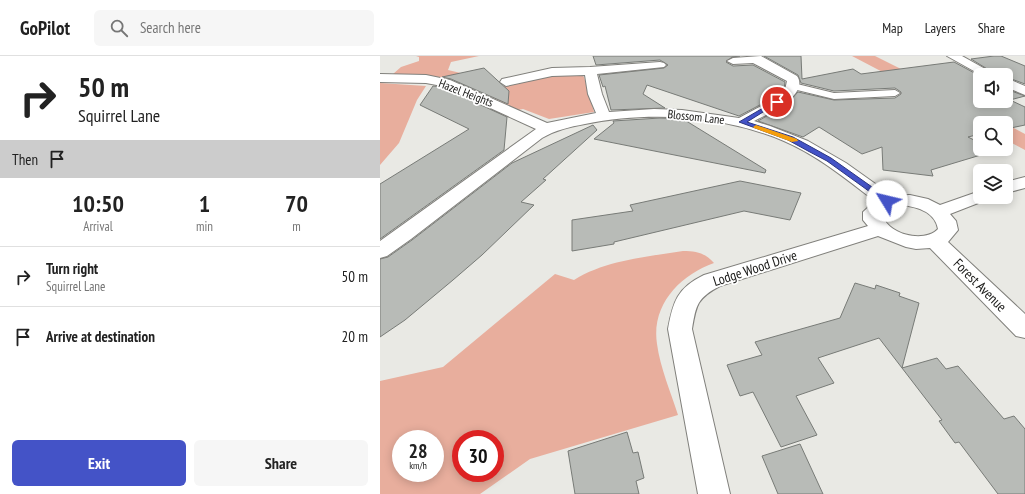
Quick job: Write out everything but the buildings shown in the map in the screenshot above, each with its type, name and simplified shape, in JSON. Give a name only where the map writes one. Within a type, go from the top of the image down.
[{"type":"street","points":[[953,56],[976,68]]},
{"type":"street","points":[[732,61],[755,57],[793,79],[793,86],[790,92],[777,102],[742,122]]},
{"type":"street","points":[[506,82],[552,72],[590,71],[660,65]]},
{"type":"street","points":[[590,71],[595,94],[604,116]]},
{"type":"street","name":"Hazel Heights","points":[[380,78],[426,79],[446,83],[548,128]]},
{"type":"street","points":[[1013,81],[1025,79]]},
{"type":"street","points":[[1013,85],[1025,91]]},
{"type":"street","name":"Blossom Lane","points":[[380,251],[428,217],[511,153],[548,128],[604,116],[632,113],[666,114],[742,122],[790,139],[810,149],[829,160],[887,201]]},
{"type":"street","points":[[1013,186],[1025,182]]},
{"type":"street","points":[[901,199],[927,205],[938,212],[947,221],[948,230],[944,236],[935,241],[908,241],[894,237],[880,229],[874,220],[872,212],[877,205],[887,201],[901,199]]},
{"type":"street","points":[[938,212],[973,199]]},
{"type":"street","name":"Lodge Wood Drive","points":[[714,494],[680,329],[683,311],[689,297],[701,286],[732,274],[761,267],[880,229]]},
{"type":"street","name":"Forest Avenue","points":[[935,241],[1025,329]]},
{"type":"lane","points":[[793,86],[834,96],[895,93]]},
{"type":"shaded area","points":[[416,56],[479,56],[451,62],[448,70],[469,75],[451,79],[427,75],[393,74],[401,67],[419,61],[419,57]]},
{"type":"shaded area","points":[[852,56],[875,56],[915,76],[973,119]]},
{"type":"shaded area","points":[[555,73],[581,75],[584,77],[594,112],[549,119],[523,109],[518,110],[482,92]]},
{"type":"shaded area","points":[[380,83],[426,86],[417,100],[399,143],[380,165]]},
{"type":"shaded area","points":[[1013,128],[1025,134],[1025,150],[1013,144]]},
{"type":"shaded area","points":[[683,251],[692,251],[704,255],[714,263],[690,275],[679,284],[670,293],[663,304],[659,317],[656,330],[658,353],[678,415],[530,459],[504,477],[504,430],[452,430],[452,482],[497,482],[480,494],[380,494],[380,381],[443,367],[555,274],[574,280],[599,268],[627,260]]},
{"type":"slow traffic","points":[[756,127],[768,130],[794,141]]},
{"type":"route","points":[[777,102],[742,122],[768,130],[810,149],[829,160],[887,201]]}]
